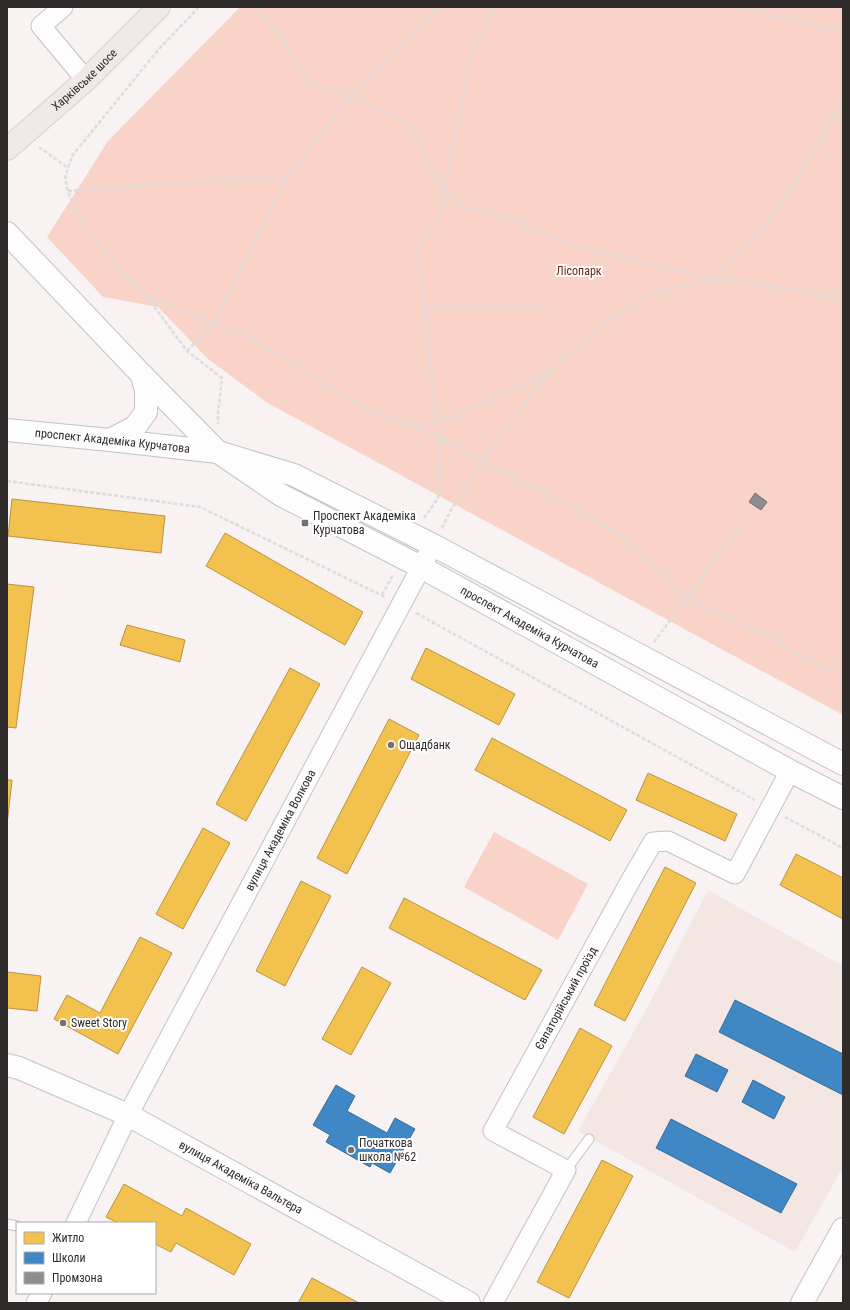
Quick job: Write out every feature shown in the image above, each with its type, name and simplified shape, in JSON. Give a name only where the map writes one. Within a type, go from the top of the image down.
[{"type":"main road","name":"Харківське шосе","points":[[15,142],[86,80],[159,7]]},
{"type":"street","points":[[64,7],[41,26],[86,80]]},
{"type":"street","points":[[7,232],[142,375],[218,452]]},
{"type":"street","points":[[110,440],[135,427],[146,412],[146,391],[142,375]]},
{"type":"street","name":"проспект Академіка Курчатова","points":[[7,430],[218,452],[294,475],[433,545],[843,764]]},
{"type":"street","name":"проспект Академіка Курчатова","points":[[218,452],[280,495],[421,568],[843,798]]},
{"type":"street","name":"вулиця Академіка Волкова","points":[[76,1222],[128,1115],[433,545]]},
{"type":"street","name":"Євпаторійський проїзд","points":[[566,1170],[493,1131],[632,878],[653,842],[668,841],[735,874],[790,770]]},
{"type":"street","name":"вулиця Академіка Вальтера","points":[[7,1065],[19,1068],[128,1115],[470,1303]]},
{"type":"street","points":[[493,1303],[566,1170]]},
{"type":"street","points":[[802,1303],[843,1229]]},
{"type":"street","points":[[36,1303],[41,1294]]},
{"type":"lane","points":[[566,1170],[589,1139]]},
{"type":"path","points":[[199,7],[159,49],[72,156],[65,178],[75,210],[94,239],[146,296],[187,351],[222,378],[218,413],[218,452]]},
{"type":"path","points":[[254,7],[282,37],[310,83],[374,106],[409,124],[441,189],[466,207],[518,222],[580,248],[715,279],[754,283],[814,294],[843,294]]},
{"type":"path","points":[[187,351],[215,323],[287,178],[350,97],[420,25],[442,7]]},
{"type":"path","points":[[422,520],[438,498],[442,438],[437,420],[418,248],[440,215],[471,58],[495,7]]},
{"type":"path","points":[[741,7],[779,18],[843,32]]},
{"type":"path","points":[[433,545],[450,510],[482,460],[550,370],[612,318],[651,293],[715,279],[774,215],[821,138],[843,97]]},
{"type":"path","points":[[15,142],[68,168]]},
{"type":"path","points":[[68,191],[230,180],[287,178]]},
{"type":"path","points":[[146,296],[250,336],[371,412],[414,426],[442,438],[586,514],[619,534],[686,597],[777,641],[821,666],[843,674]]},
{"type":"path","points":[[424,306],[547,307]]},
{"type":"path","points":[[414,426],[454,417],[550,370]]},
{"type":"path","points":[[7,481],[200,507],[401,605],[843,848]]},
{"type":"path","points":[[643,657],[744,520]]},
{"type":"path","points":[[382,595],[393,574]]},
{"type":"shaded area","points":[[708,890],[843,966],[843,1167],[795,1252],[578,1131],[646,1010]]},
{"type":"green space","name":"Лісопарк","points":[[240,7],[843,7],[843,715],[266,402],[207,358],[158,307],[103,297],[47,237],[108,141]]},
{"type":"green space","points":[[494,832],[588,884],[558,940],[464,887]]},
{"type":"building: Житло","points":[[12,499],[165,516],[161,553],[8,536]]},
{"type":"building: Житло","points":[[225,533],[363,612],[345,645],[206,566]]},
{"type":"building: Житло","points":[[7,584],[34,587],[16,728],[7,727]]},
{"type":"building: Житло","points":[[127,625],[185,640],[180,662],[120,645]]},
{"type":"building: Житло","points":[[426,648],[515,694],[499,725],[411,679]]},
{"type":"building: Житло","points":[[290,668],[320,684],[246,821],[216,804]]},
{"type":"building: Житло","points":[[389,719],[419,735],[347,874],[317,858]]},
{"type":"building: Житло","points":[[492,738],[627,810],[610,841],[475,770]]},
{"type":"building: Житло","points":[[648,773],[737,814],[725,841],[636,800]]},
{"type":"building: Житло","points":[[7,780],[12,780],[7,825]]},
{"type":"building: Житло","points":[[203,828],[230,843],[183,929],[156,914]]},
{"type":"building: Житло","points":[[796,854],[843,878],[843,919],[780,885]]},
{"type":"building: Житло","points":[[665,867],[696,883],[625,1021],[594,1005]]},
{"type":"building: Житло","points":[[301,881],[331,896],[285,986],[256,971]]},
{"type":"building: Житло","points":[[404,898],[542,970],[525,1000],[389,928]]},
{"type":"building: Житло","points":[[140,937],[172,953],[118,1054],[54,1019],[67,995],[100,1013]]},
{"type":"building: Житло","points":[[362,967],[391,983],[351,1055],[322,1039]]},
{"type":"building: Житло","points":[[7,972],[41,976],[37,1011],[7,1008]]},
{"type":"building: Житло","points":[[580,1028],[612,1046],[564,1134],[533,1117]]},
{"type":"building: Житло","points":[[602,1160],[633,1176],[569,1298],[537,1282]]},
{"type":"building: Житло","points":[[124,1184],[182,1216],[186,1208],[251,1244],[234,1275],[176,1243],[171,1252],[156,1244],[156,1222],[116,1222],[106,1217]]},
{"type":"building: Житло","points":[[312,1278],[359,1303],[298,1303]]},
{"type":"building: Школи","points":[[735,1000],[843,1054],[843,1095],[719,1032]]},
{"type":"building: Школи","points":[[696,1054],[728,1070],[717,1092],[685,1076]]},
{"type":"building: Школи","points":[[753,1080],[785,1097],[774,1119],[742,1102]]},
{"type":"building: Школи","points":[[336,1085],[355,1096],[347,1111],[387,1133],[395,1118],[415,1129],[390,1173],[372,1163],[370,1167],[326,1142],[330,1135],[313,1125]]},
{"type":"building: Школи","points":[[671,1119],[797,1184],[781,1213],[656,1148]]},
{"type":"building: Промзона","points":[[755,493],[767,502],[761,510],[749,502]]},
{"type":"place","name":"Проспект Академіка Курчатова","points":[[305,523]]},
{"type":"place","name":"Ощадбанк","points":[[391,745]]},
{"type":"place","name":"Sweet Story","points":[[63,1023]]},
{"type":"place","name":"Початкова школа №62","points":[[351,1150]]}]
